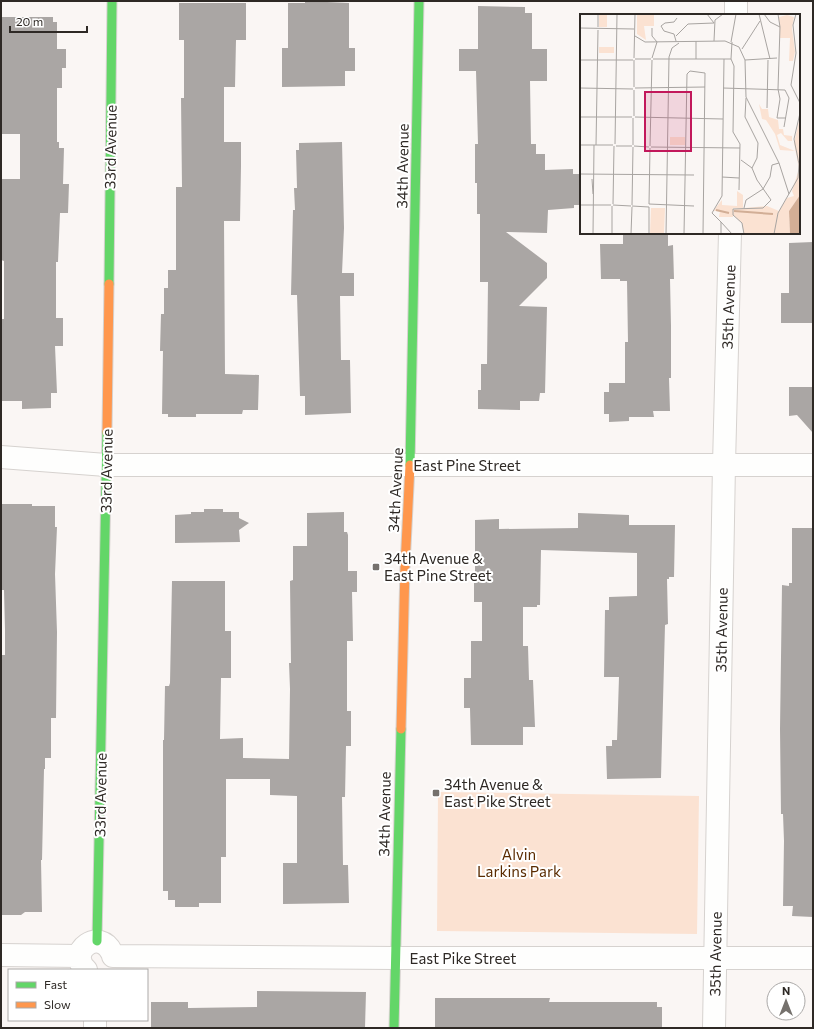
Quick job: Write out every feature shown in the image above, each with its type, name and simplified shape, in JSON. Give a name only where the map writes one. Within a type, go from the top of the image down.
[{"type":"street","name":"33rd Avenue","points":[[106,956],[106,465],[112,1]]},
{"type":"street","name":"34th Avenue","points":[[394,1028],[405,567],[410,465],[419,1]]},
{"type":"street","points":[[736,1],[736,14]]},
{"type":"street","name":"35th Avenue","points":[[714,1028],[724,464],[730,234]]},
{"type":"street","name":"East Pine Street","points":[[1,457],[106,465],[724,464],[813,466]]},
{"type":"street","points":[[1,955],[83,963],[82,949],[90,942],[106,956]]},
{"type":"street","name":"East Pike Street","points":[[106,956],[813,958]]},
{"type":"green space","name":"Alvin Larkins Park","points":[[438,792],[699,796],[697,934],[437,931]]},
{"type":"building","points":[[305,1],[349,3],[349,48],[355,48],[355,71],[345,71],[345,86],[282,87],[282,48],[288,48],[288,3],[305,3]]},
{"type":"building","points":[[179,3],[246,3],[246,40],[236,40],[235,87],[224,87],[224,142],[241,142],[240,221],[224,221],[225,374],[259,375],[258,410],[243,410],[242,414],[196,414],[196,417],[168,417],[168,414],[162,414],[163,351],[160,351],[161,314],[164,314],[164,288],[168,288],[168,270],[176,270],[176,187],[182,187],[181,98],[184,98],[184,40],[179,40]]},
{"type":"building","points":[[478,6],[525,7],[525,13],[532,13],[532,49],[547,49],[547,81],[530,81],[531,144],[536,144],[536,154],[545,154],[545,170],[573,169],[573,174],[580,174],[580,205],[574,205],[574,208],[548,210],[547,233],[506,232],[547,263],[547,278],[519,306],[547,307],[545,393],[540,393],[539,401],[520,401],[520,410],[478,409],[478,390],[481,390],[481,364],[487,364],[488,282],[480,282],[480,214],[477,214],[477,183],[475,183],[475,144],[478,144],[476,71],[459,71],[459,49],[478,49]]},
{"type":"building","points":[[1,17],[53,17],[53,22],[57,22],[57,49],[66,49],[66,68],[62,68],[62,88],[57,88],[57,142],[59,142],[59,148],[64,148],[63,184],[69,184],[68,213],[60,213],[58,262],[56,262],[56,318],[63,318],[63,346],[55,346],[57,393],[51,393],[51,408],[22,409],[22,401],[1,401],[1,319],[4,319],[4,261],[1,260],[1,183],[2,179],[20,179],[20,134],[1,134]]},
{"type":"building","points":[[342,142],[344,228],[342,273],[354,273],[354,296],[340,296],[341,360],[350,360],[351,413],[305,415],[305,396],[300,396],[297,295],[291,295],[293,210],[295,210],[294,188],[297,188],[296,150],[299,150],[299,143]]},
{"type":"building","points":[[623,234],[668,234],[668,246],[673,245],[674,279],[670,279],[670,411],[653,411],[654,417],[629,417],[629,421],[609,422],[609,414],[604,414],[604,392],[609,392],[609,383],[625,383],[625,342],[628,342],[627,281],[620,281],[620,279],[601,279],[600,244],[623,244]]},
{"type":"building","points":[[813,242],[813,323],[781,323],[781,293],[789,293],[789,243]]},
{"type":"building","points":[[789,387],[813,387],[813,433],[797,415],[789,416]]},
{"type":"building","points":[[1,504],[55,506],[55,527],[57,527],[55,574],[57,632],[56,718],[51,718],[51,758],[45,758],[44,769],[41,860],[42,912],[25,912],[21,915],[1,915],[1,655],[5,655],[5,630],[4,590],[1,590]]},
{"type":"building","points":[[204,509],[223,509],[223,512],[239,512],[239,518],[249,523],[239,530],[240,542],[175,543],[175,515],[191,514],[191,512],[204,512]]},
{"type":"building","points":[[344,512],[344,532],[347,532],[348,535],[348,571],[357,571],[357,592],[352,592],[353,641],[347,641],[347,711],[351,711],[351,746],[346,746],[345,797],[342,797],[343,865],[348,865],[349,903],[283,904],[283,863],[297,863],[297,796],[270,795],[270,779],[226,779],[226,857],[221,857],[221,903],[199,903],[199,907],[175,907],[175,900],[168,900],[168,891],[163,891],[163,740],[165,686],[169,686],[170,683],[172,581],[225,581],[225,631],[231,631],[231,678],[221,678],[220,739],[243,738],[243,758],[289,759],[289,663],[291,663],[290,581],[293,580],[293,546],[307,546],[307,513]]},
{"type":"building","points":[[578,513],[629,515],[629,525],[675,525],[674,577],[669,577],[669,579],[667,579],[668,624],[665,625],[661,778],[607,779],[606,746],[612,746],[612,740],[617,740],[619,677],[604,677],[605,610],[609,610],[609,597],[637,596],[637,553],[541,550],[540,605],[537,605],[537,607],[523,607],[523,646],[528,646],[529,680],[533,680],[535,727],[523,727],[523,745],[471,745],[470,708],[464,708],[464,678],[471,678],[471,641],[482,641],[482,602],[474,602],[475,520],[499,519],[499,529],[578,528]]},
{"type":"building","points":[[792,528],[813,528],[813,917],[792,916],[793,906],[783,906],[784,841],[783,814],[781,814],[780,729],[782,585],[789,586],[789,583],[792,583]]},
{"type":"building","points":[[257,991],[366,992],[365,1028],[151,1028],[151,1002],[188,1002],[188,1008],[257,1007]]},
{"type":"building","points":[[435,998],[550,998],[549,1002],[657,1002],[657,1007],[662,1007],[662,1028],[435,1028]]},
{"type":"traffic: fast","points":[[109,284],[112,1]]},
{"type":"traffic: fast","points":[[410,465],[419,1]]},
{"type":"traffic: fast","points":[[97,941],[107,432]]},
{"type":"traffic: fast","points":[[394,1028],[401,729]]},
{"type":"traffic: slow","points":[[107,432],[109,284]]},
{"type":"traffic: slow","points":[[401,729],[405,567],[410,465]]},
{"type":"place","name":"34th Avenue & East Pine Street","points":[[376,567]]},
{"type":"place","name":"34th Avenue & East Pike Street","points":[[436,793]]}]
